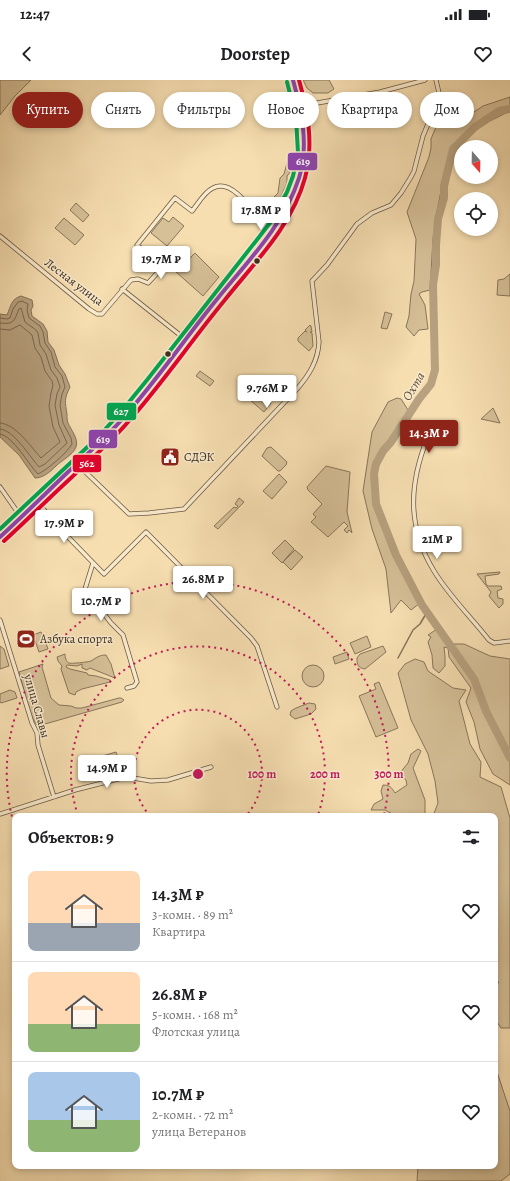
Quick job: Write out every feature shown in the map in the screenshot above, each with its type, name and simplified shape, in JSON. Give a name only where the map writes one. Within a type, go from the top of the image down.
[{"type":"main road","points":[[293,80],[296,92]]},
{"type":"main road","points":[[0,537],[109,434],[132,408],[270,232],[291,200],[299,177],[303,157],[303,128]]},
{"type":"street","points":[[319,103],[380,92],[425,80]]},
{"type":"street","points":[[77,464],[129,514],[184,509],[297,389],[307,376],[316,359],[319,342],[312,281],[327,265],[357,224],[372,213],[391,205],[401,193],[414,171],[423,136],[438,100],[439,93],[436,80]]},
{"type":"street","name":"Лесная улица","points":[[0,236],[97,314],[102,314],[127,283],[134,279],[148,283],[161,269],[160,263],[137,245],[175,198],[192,211],[211,188],[221,186],[228,187],[236,192],[246,202],[270,232]]},
{"type":"street","points":[[122,289],[185,339]]},
{"type":"street","points":[[427,439],[418,463],[413,502],[416,525],[423,550],[434,571],[442,582],[489,640],[494,643],[510,641]]},
{"type":"street","points":[[0,487],[21,518]]},
{"type":"street","points":[[37,502],[104,574],[146,532],[251,638],[257,646],[277,707]]},
{"type":"street","points":[[93,563],[85,589],[124,636],[137,682],[134,686],[127,688]]},
{"type":"street","name":"улица Славы","points":[[0,620],[32,723],[37,733],[38,745],[54,797]]},
{"type":"street","points":[[0,814],[122,778],[152,781],[168,780],[211,767]]},
{"type":"shaded area","points":[[0,80],[31,80],[19,92],[12,92],[12,100],[0,115]]},
{"type":"shaded area","points":[[303,80],[329,80],[334,89],[327,93],[319,93],[312,92],[307,88]]},
{"type":"shaded area","points":[[510,97],[510,111],[480,126],[465,140],[454,140],[454,160],[441,191],[436,216],[430,290],[419,294],[425,305],[428,329],[419,330],[414,336],[406,327],[414,281],[416,239],[407,212],[429,157],[431,139],[436,128],[474,128],[474,112],[483,106]]},
{"type":"shaded area","points":[[292,155],[292,170],[287,176],[287,183],[271,218],[267,223],[264,220],[264,217],[268,215],[274,202],[274,197],[278,193],[280,178],[284,174],[289,156]]},
{"type":"shaded area","points":[[76,203],[89,215],[83,222],[70,210]]},
{"type":"shaded area","points":[[173,217],[184,226],[167,246],[151,233],[163,218],[169,222]]},
{"type":"shaded area","points":[[64,218],[84,235],[75,245],[55,228]]},
{"type":"shaded area","points":[[195,253],[219,277],[203,296],[176,272]]},
{"type":"shaded area","points":[[510,274],[510,296],[497,295],[498,280],[504,279]]},
{"type":"shaded area","points":[[385,312],[392,314],[387,329],[381,328]]},
{"type":"shaded area","points":[[310,325],[313,346],[309,351],[298,341],[298,338],[305,331],[307,332],[305,330]]},
{"type":"shaded area","points":[[200,371],[214,381],[210,386],[196,376]]},
{"type":"shaded area","points":[[257,391],[271,403],[264,412],[250,400]]},
{"type":"shaded area","points":[[397,398],[401,399],[408,410],[395,434],[376,459],[373,473],[375,504],[398,564],[420,603],[411,610],[401,600],[391,613],[386,569],[372,529],[363,491],[372,432],[388,402]]},
{"type":"shaded area","points":[[493,408],[500,423],[481,419]]},
{"type":"shaded area","points":[[271,447],[287,462],[280,471],[278,471],[262,456],[267,448]]},
{"type":"shaded area","points":[[326,466],[350,472],[347,512],[352,533],[349,530],[347,533],[344,530],[348,526],[344,522],[328,537],[311,522],[316,517],[313,514],[322,504],[308,490],[307,487]]},
{"type":"shaded area","points":[[279,474],[287,482],[272,499],[263,491]]},
{"type":"shaded area","points":[[239,498],[244,502],[218,529],[214,526],[234,507],[236,508],[238,506],[235,504]]},
{"type":"shaded area","points":[[285,540],[294,549],[282,563],[272,553]]},
{"type":"shaded area","points":[[295,550],[303,557],[291,570],[283,562]]},
{"type":"shaded area","points":[[500,572],[499,574],[485,576],[486,584],[488,586],[501,586],[502,589],[497,591],[498,598],[503,599],[503,604],[499,608],[489,596],[491,592],[477,574]]},
{"type":"shaded area","points":[[437,629],[450,644],[464,644],[490,656],[510,659],[510,785],[493,774],[480,749],[474,722],[466,702],[471,688],[449,657],[448,648],[444,647],[445,666],[439,673],[433,668],[432,655],[428,642],[431,637],[428,635]]},
{"type":"shaded area","points":[[41,632],[48,649],[39,652],[33,635]]},
{"type":"shaded area","points":[[367,636],[371,647],[355,654],[350,643]]},
{"type":"shaded area","points":[[0,646],[4,649],[9,666],[0,669]]},
{"type":"shaded area","points":[[383,646],[386,652],[365,669],[358,666],[357,658],[360,654]]},
{"type":"shaded area","points":[[347,652],[349,659],[335,664],[333,657]]},
{"type":"shaded area","points":[[65,654],[66,661],[70,663],[91,661],[99,656],[106,655],[111,664],[115,678],[90,668],[87,670],[82,668],[82,664],[77,666],[67,665],[66,667],[70,669],[110,680],[110,682],[82,689],[76,692],[75,695],[69,693],[61,669],[62,666],[57,657]]},
{"type":"shaded area","points":[[415,659],[424,662],[428,671],[453,688],[466,690],[459,701],[470,744],[481,762],[480,777],[501,787],[510,818],[510,1028],[501,1028],[498,1024],[498,813],[434,813],[438,803],[435,781],[428,754],[411,720],[398,673],[405,664]]},
{"type":"shaded area","points":[[43,664],[42,667],[51,698],[59,705],[82,708],[119,698],[124,700],[122,702],[38,726],[29,709],[19,672]]},
{"type":"shaded area","points":[[313,665],[321,668],[324,676],[321,684],[313,687],[305,684],[302,676],[305,668]]},
{"type":"shaded area","points":[[379,682],[398,728],[376,737],[359,696],[376,689],[374,684]]},
{"type":"shaded area","points":[[10,690],[15,692],[17,698],[1,703],[0,694]]},
{"type":"shaded area","points":[[309,703],[315,704],[316,709],[311,714],[295,719],[290,715],[291,711]]},
{"type":"shaded area","points":[[418,749],[421,751],[413,768],[425,800],[425,813],[390,813],[385,810],[371,810],[374,804],[383,799],[381,791],[383,785],[390,787],[395,793],[407,785],[406,780],[399,774],[408,763],[411,754]]},
{"type":"shaded area","points":[[116,752],[119,761],[102,766],[99,757]]},
{"type":"shaded area","points":[[498,1075],[510,1111],[510,1174],[501,1181],[417,1181],[418,1169],[498,1169]]},
{"type":"water","points":[[21,296],[32,300],[32,316],[43,324],[47,331],[48,342],[54,350],[59,365],[65,374],[70,387],[66,400],[67,420],[77,444],[75,450],[70,455],[46,474],[35,478],[19,455],[0,437],[0,314],[7,315],[13,301]]},
{"type":"waterway","name":"Охта","points":[[510,109],[499,111],[475,127],[453,149],[444,186],[444,198],[438,219],[436,265],[433,285],[435,370],[431,384],[419,399],[391,442],[383,451],[376,464],[374,474],[376,504],[396,555],[422,605],[474,679],[486,711],[510,758]]},
{"type":"waterway","points":[[398,658],[413,630],[420,624],[427,612]]},
{"type":"transit line","name":"619","points":[[0,537],[97,445],[136,403],[275,227],[299,178],[304,154],[303,129],[293,80]]},
{"type":"transit line","name":"562","points":[[4,541],[101,450],[141,408],[282,228],[299,196],[308,166],[309,129],[299,80]]},
{"type":"transit line","name":"627","points":[[0,529],[98,437],[120,413],[270,223],[287,192],[293,176],[298,153],[296,118],[287,82]]},
{"type":"place","name":"СДЭК","points":[[170,457]]},
{"type":"place","name":"Азбука спорта","points":[[26,639]]}]
